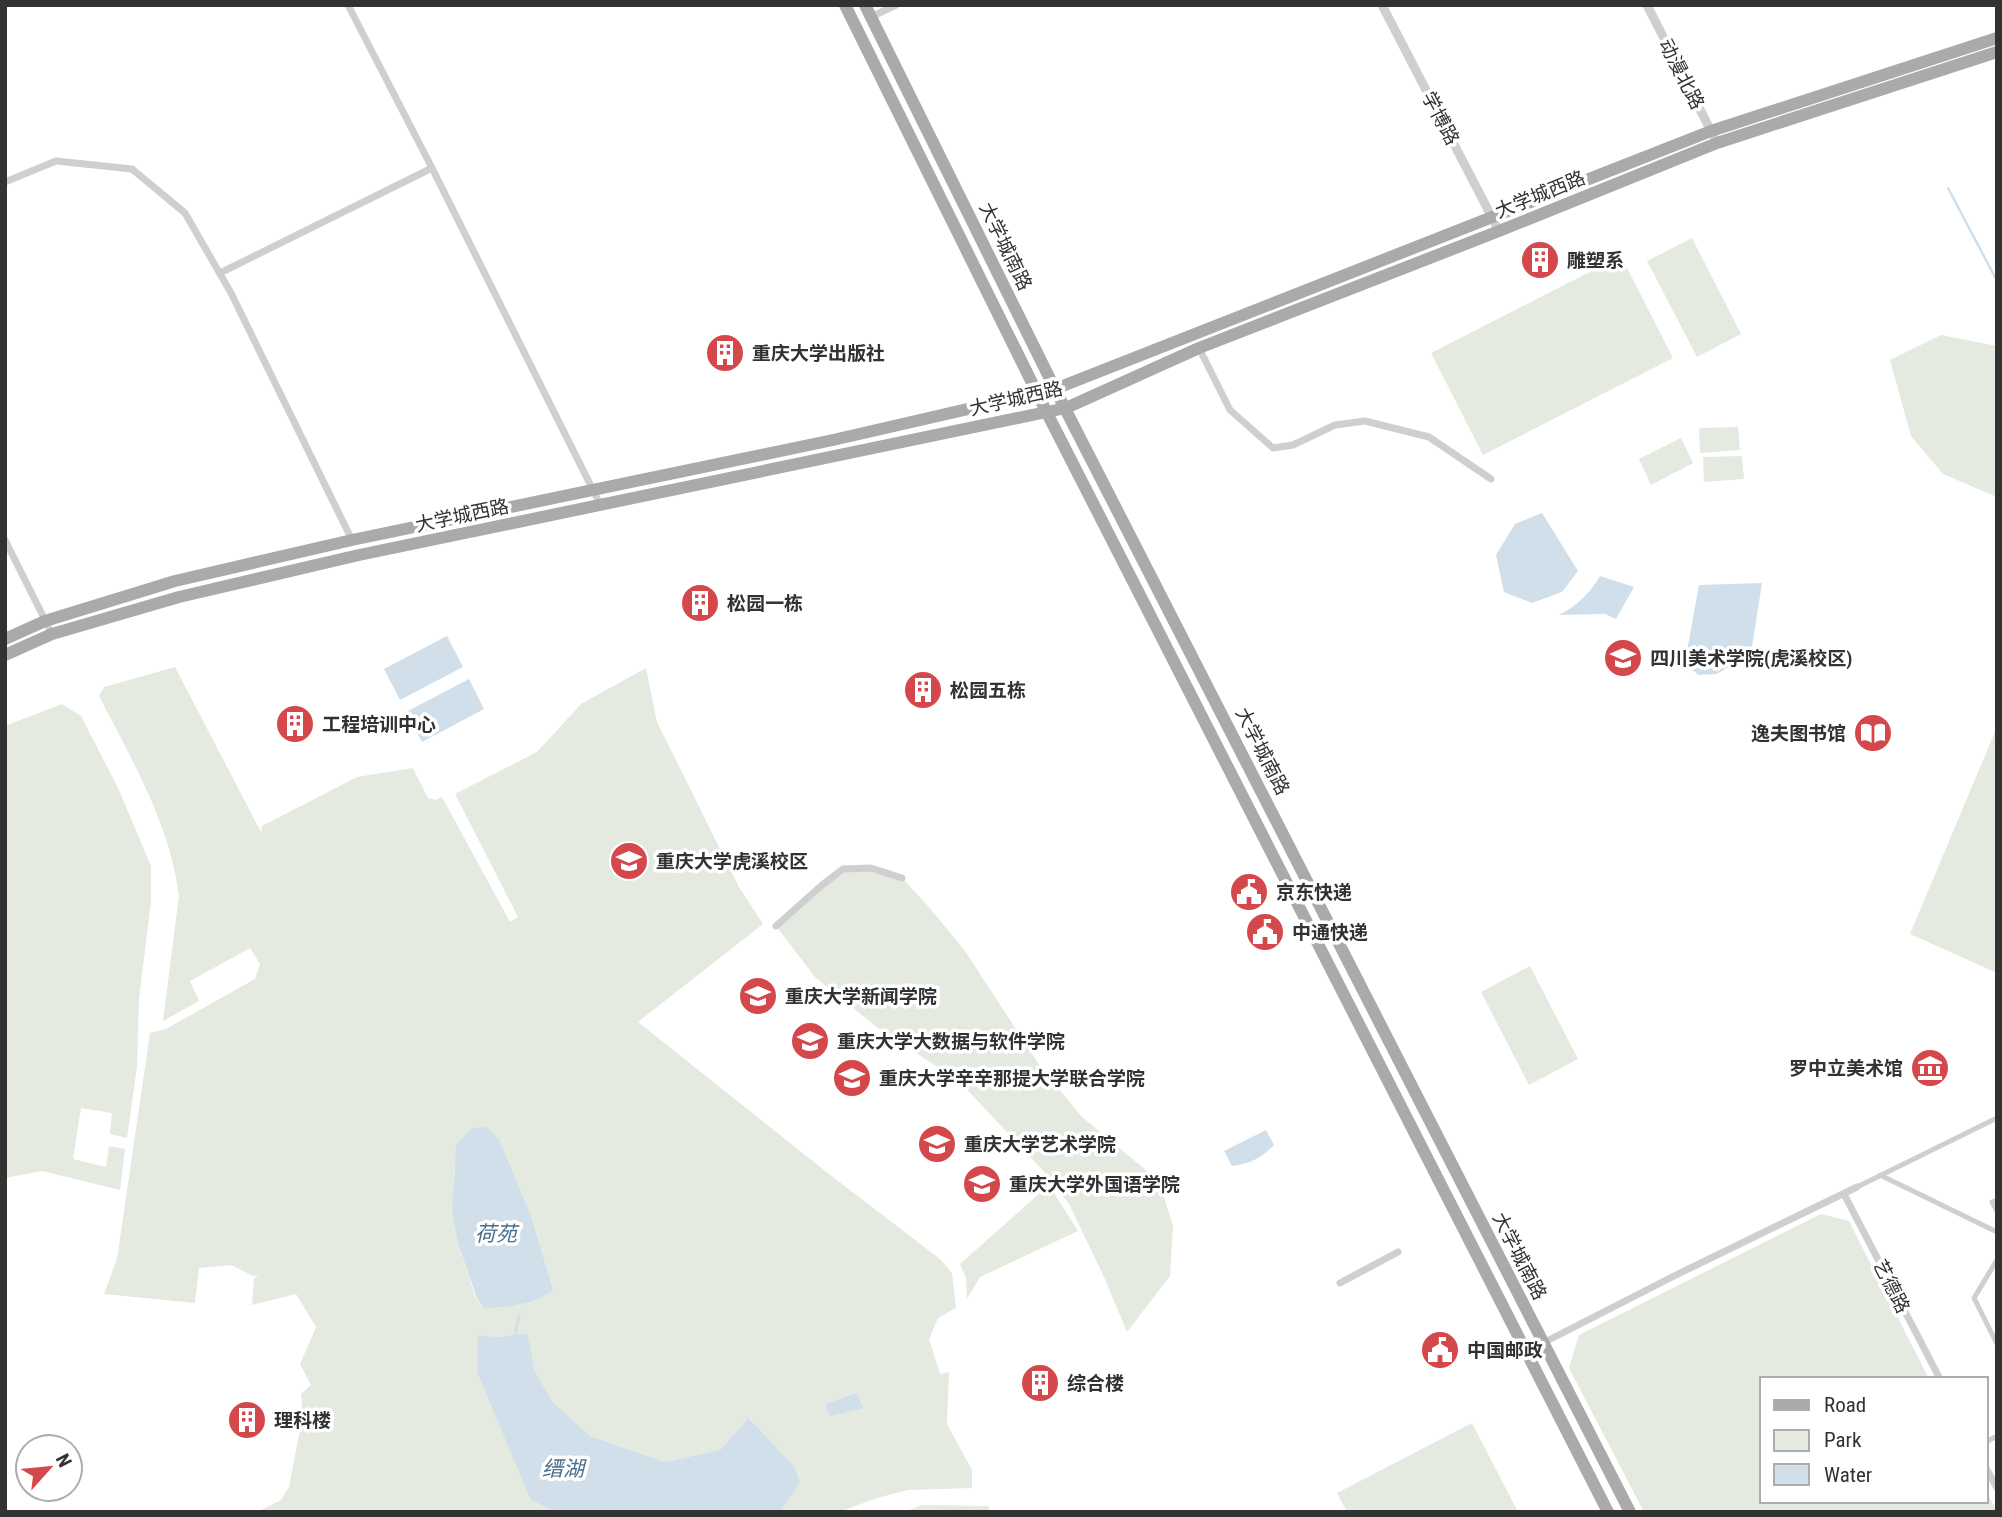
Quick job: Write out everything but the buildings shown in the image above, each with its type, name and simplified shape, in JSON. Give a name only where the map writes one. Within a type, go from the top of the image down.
[{"type":"main road","name":"大学城南路","points":[[845,5],[1047,413],[1608,1512]]},
{"type":"main road","name":"大学城南路","points":[[868,11],[1055,389],[1630,1512]]},
{"type":"main road","name":"大学城西路","points":[[5,639],[45,621],[176,581],[352,540],[820,443],[1055,389],[1493,218],[1997,38]]},
{"type":"main road","name":"大学城西路","points":[[5,655],[52,634],[179,597],[359,555],[1066,408],[1199,348],[1499,231],[1714,137],[1997,52]]},
{"type":"street","points":[[348,5],[601,506]]},
{"type":"street","points":[[868,11],[895,5]]},
{"type":"street","name":"学博路","points":[[1382,5],[1499,231]]},
{"type":"street","name":"动漫北路","points":[[1647,5],[1714,137]]},
{"type":"street","points":[[5,182],[56,161],[132,169],[184,213],[232,293],[352,540]]},
{"type":"street","points":[[220,274],[432,168]]},
{"type":"street","points":[[1199,348],[1230,410],[1272,448],[1293,445],[1335,425],[1365,421],[1429,437],[1491,479]]},
{"type":"street","points":[[5,540],[52,634]]},
{"type":"street","points":[[776,926],[843,870],[871,869],[902,878]]},
{"type":"street","points":[[1528,1354],[1543,1343],[1674,1276],[1997,1118]]},
{"type":"street","points":[[1880,1175],[1997,1233]]},
{"type":"street","name":"艺德路","points":[[1844,1194],[1939,1377]]},
{"type":"street","points":[[1997,1200],[1992,1202],[1997,1212]]},
{"type":"street","points":[[1340,1283],[1398,1252]]},
{"type":"street","points":[[1997,1260],[1974,1298],[1997,1344]]},
{"type":"street","points":[[1988,1472],[1997,1488]]},
{"type":"green space","points":[[1692,238],[1741,334],[1697,357],[1647,261]]},
{"type":"green space","points":[[1621,256],[1673,358],[1483,455],[1431,353]]},
{"type":"green space","points":[[1941,335],[1997,346],[1997,497],[1943,474],[1911,436],[1890,360]]},
{"type":"green space","points":[[1738,427],[1740,450],[1700,453],[1699,428]]},
{"type":"green space","points":[[1681,438],[1693,463],[1651,485],[1639,459]]},
{"type":"green space","points":[[1742,456],[1744,479],[1704,482],[1703,457]]},
{"type":"green space","points":[[175,667],[261,832],[262,826],[357,777],[413,768],[428,798],[436,800],[442,797],[510,922],[518,917],[455,794],[537,752],[581,704],[646,668],[657,722],[739,887],[763,924],[638,1022],[940,1259],[952,1273],[956,1308],[938,1318],[929,1339],[940,1374],[949,1372],[947,1424],[972,1470],[972,1488],[908,1490],[839,1512],[780,1512],[800,1482],[750,1418],[720,1450],[665,1462],[590,1436],[553,1402],[535,1372],[526,1333],[498,1337],[478,1335],[531,1500],[556,1512],[257,1512],[281,1500],[289,1487],[303,1414],[301,1394],[311,1385],[300,1364],[316,1327],[296,1294],[252,1305],[254,1278],[259,1276],[253,1276],[231,1265],[199,1268],[195,1303],[104,1294],[117,1259],[150,1033],[166,1029],[255,979],[260,964],[250,948],[190,981],[199,1001],[163,1021],[179,896],[167,843],[148,793],[99,696],[104,687]],"holes":[[[500,1141],[532,1218],[553,1290],[484,1308],[476,1299],[458,1244],[452,1214],[454,1170]]]},
{"type":"green space","points":[[62,704],[81,716],[118,788],[151,866],[151,901],[139,999],[137,1067],[127,1138],[110,1134],[112,1113],[81,1108],[73,1159],[106,1167],[109,1146],[125,1149],[120,1190],[42,1171],[5,1178],[5,726]]},
{"type":"green space","points":[[1997,727],[1997,973],[1910,934]]},
{"type":"green space","points":[[871,868],[902,878],[929,907],[965,951],[1038,1063],[1081,1116],[1159,1181],[1173,1226],[1170,1276],[1127,1332],[1069,1204],[1049,1177],[959,1081],[878,1028],[815,977],[776,926],[843,869]]},
{"type":"green space","points":[[1530,966],[1578,1059],[1529,1085],[1481,992]]},
{"type":"green space","points":[[1049,1185],[1078,1231],[980,1277],[967,1299],[966,1278],[960,1264]]},
{"type":"green space","points":[[1821,1214],[1849,1221],[1928,1377],[1760,1377],[1760,1503],[1988,1503],[1988,1494],[1997,1512],[1644,1512],[1569,1368],[1579,1335]]},
{"type":"green space","points":[[1472,1423],[1518,1512],[1347,1512],[1337,1493]]},
{"type":"green space","points":[[922,1505],[988,1506],[991,1512],[904,1512]]},
{"type":"water","points":[[1542,513],[1578,571],[1562,592],[1532,603],[1504,592],[1496,555],[1515,524]]},
{"type":"water","points":[[1600,576],[1634,587],[1616,619],[1605,614],[1559,615],[1572,608]]},
{"type":"water","points":[[1762,583],[1751,653],[1717,674],[1698,675],[1685,662],[1699,585]]},
{"type":"water","points":[[447,636],[463,667],[400,700],[384,669]]},
{"type":"water","points":[[469,679],[484,709],[422,742],[406,712]]},
{"type":"water","name":"荷苑","points":[[487,1127],[500,1141],[532,1218],[553,1290],[529,1302],[484,1308],[477,1299],[458,1244],[452,1214],[456,1146],[470,1129]]},
{"type":"water","points":[[1266,1130],[1274,1145],[1255,1160],[1232,1166],[1224,1151]]},
{"type":"water","name":"缙湖","points":[[527,1333],[535,1372],[553,1402],[590,1436],[665,1462],[720,1450],[749,1418],[795,1468],[800,1483],[780,1512],[556,1512],[531,1500],[477,1372],[478,1335],[498,1337]]},
{"type":"water","points":[[857,1393],[863,1408],[831,1416],[827,1411],[826,1404]]},
{"type":"waterway","points":[[1948,188],[1997,281]]},
{"type":"waterway","points":[[515,1335],[519,1316]]},
{"type":"place","name":"雕塑系","points":[[1540,260]]},
{"type":"place","name":"重庆大学出版社","points":[[725,353]]},
{"type":"place","name":"松园一栋","points":[[700,603]]},
{"type":"place","name":"四川美术学院(虎溪校区)","points":[[1623,658]]},
{"type":"place","name":"松园五栋","points":[[923,690]]},
{"type":"place","name":"工程培训中心","points":[[295,724]]},
{"type":"place","name":"逸夫图书馆","points":[[1873,733]]},
{"type":"place","name":"重庆大学虎溪校区","points":[[629,861]]},
{"type":"place","name":"京东快递","points":[[1249,892]]},
{"type":"place","name":"中通快递","points":[[1265,932]]},
{"type":"place","name":"重庆大学新闻学院","points":[[758,996]]},
{"type":"place","name":"重庆大学大数据与软件学院","points":[[810,1041]]},
{"type":"place","name":"罗中立美术馆","points":[[1930,1068]]},
{"type":"place","name":"重庆大学辛辛那提大学联合学院","points":[[852,1078]]},
{"type":"place","name":"重庆大学艺术学院","points":[[937,1144]]},
{"type":"place","name":"重庆大学外国语学院","points":[[982,1184]]},
{"type":"place","name":"中国邮政","points":[[1440,1350]]},
{"type":"place","name":"综合楼","points":[[1040,1383]]},
{"type":"place","name":"理科楼","points":[[247,1420]]}]
